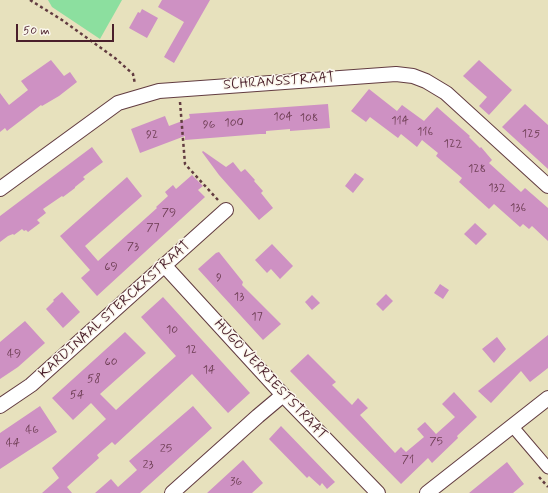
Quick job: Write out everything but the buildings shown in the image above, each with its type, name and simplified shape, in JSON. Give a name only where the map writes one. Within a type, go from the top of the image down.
[{"type":"street","name":"SCHRANSSTRAAT","points":[[0,189],[118,104],[138,96],[159,91],[179,89],[396,74],[413,76],[426,80],[446,93],[548,186]]},
{"type":"street","name":"KARDINAAL STERCKXSTRAAT","points":[[0,406],[31,385],[226,210]]},
{"type":"street","name":"HUGO VERRIESTSTRAAT","points":[[164,265],[283,395],[378,493]]},
{"type":"street","points":[[172,493],[283,395]]},
{"type":"street","points":[[426,493],[513,427],[548,398]]},
{"type":"street","points":[[513,427],[548,468]]},
{"type":"path","points":[[32,1],[62,20],[115,58],[133,74],[138,96]]},
{"type":"path","points":[[179,89],[185,164],[226,210]]},
{"type":"green space","points":[[48,0],[122,0],[100,39],[52,7]]}]
